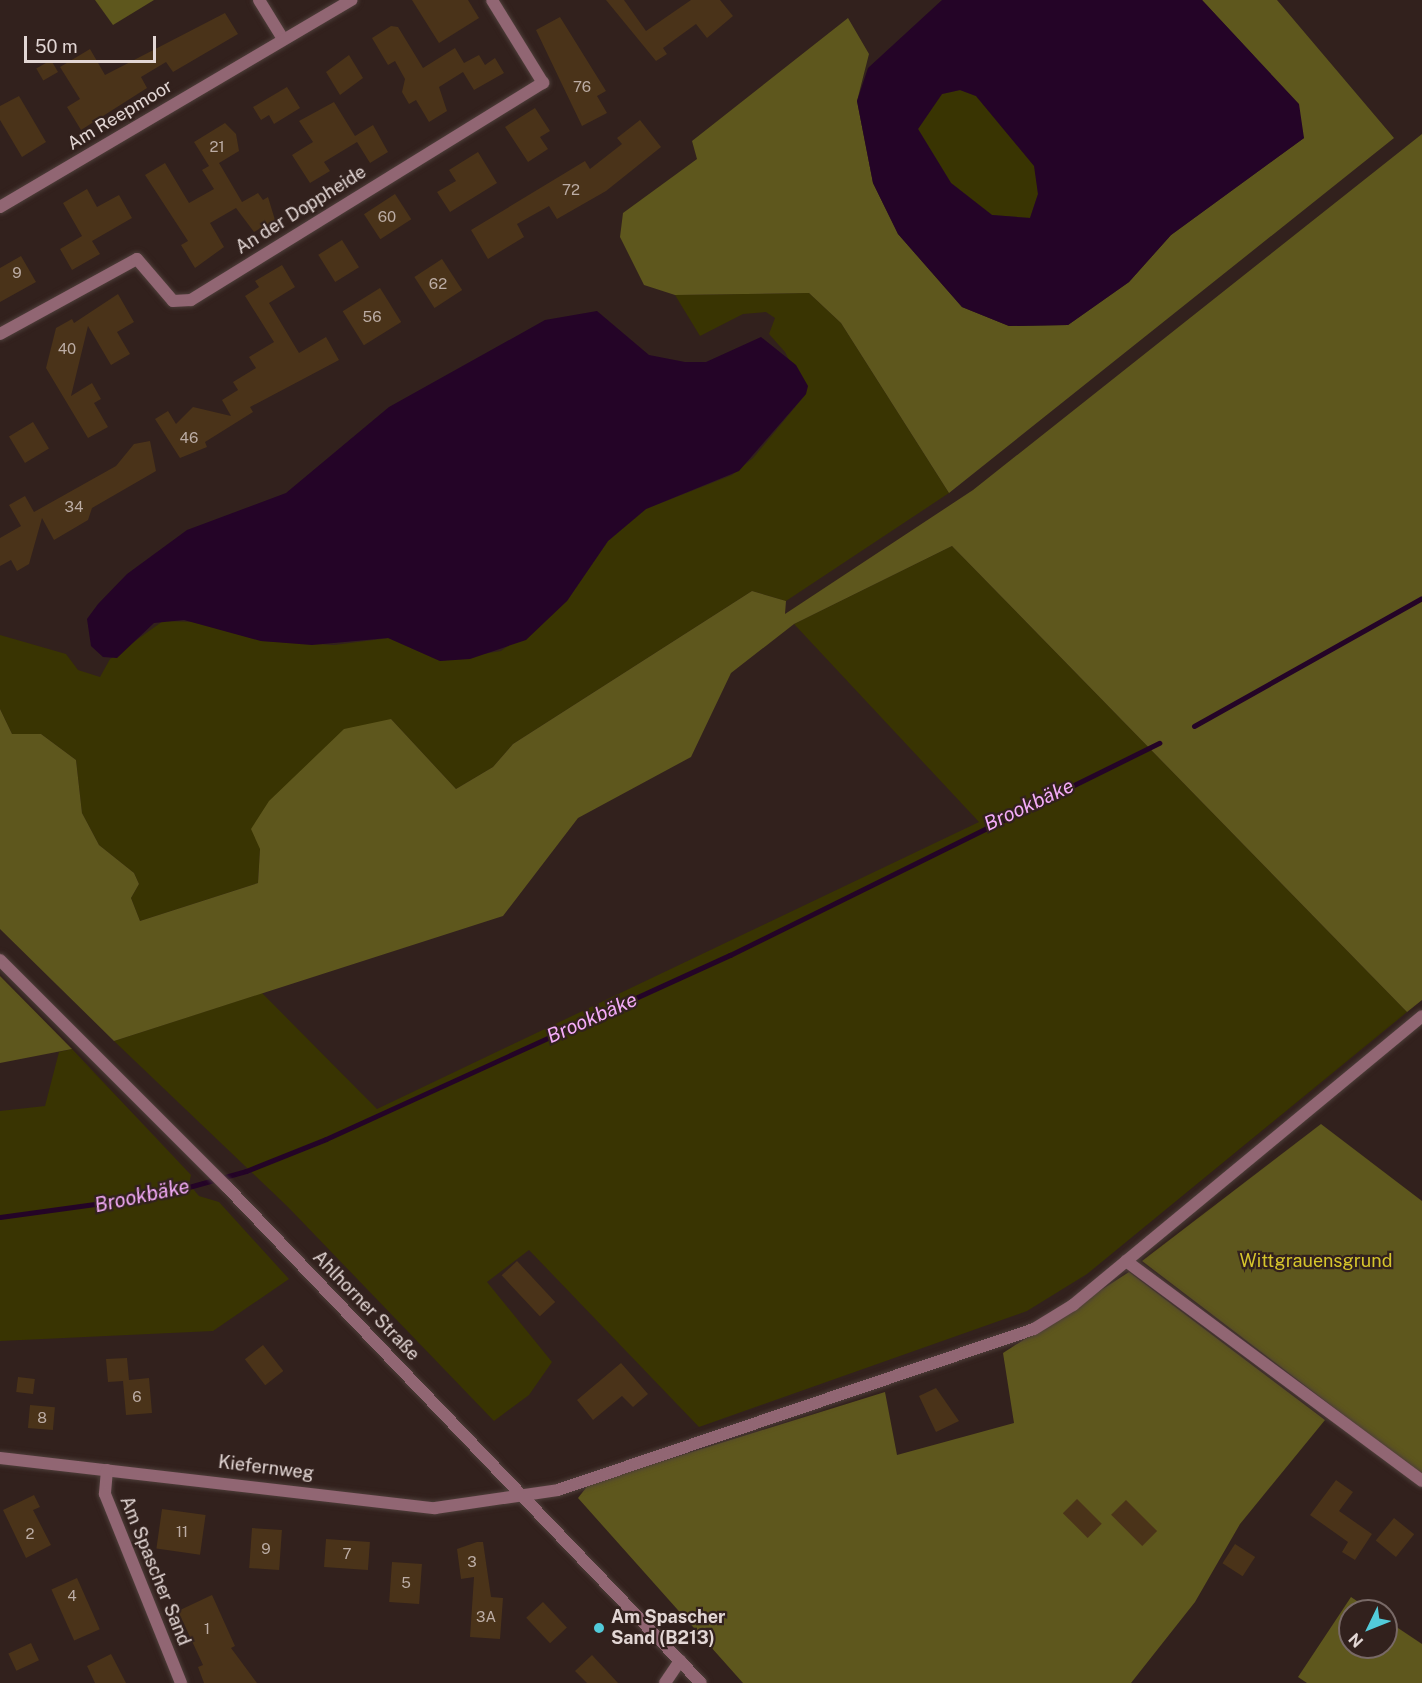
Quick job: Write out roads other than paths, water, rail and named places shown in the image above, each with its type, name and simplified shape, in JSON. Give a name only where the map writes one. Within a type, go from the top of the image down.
[{"type":"street","points":[[259,0],[283,39]]},
{"type":"street","name":"Am Reepmoor","points":[[0,207],[352,0]]},
{"type":"street","name":"An der Doppheide","points":[[0,334],[137,260],[172,300],[191,300],[543,83],[492,0]]},
{"type":"street","name":"Ahlhorner Straße","points":[[0,960],[226,1186],[527,1497],[701,1683]]},
{"type":"street","name":"Kiefernweg","points":[[0,1458],[435,1508],[472,1499],[527,1497],[1034,1329],[1073,1305],[1422,1016]]},
{"type":"street","points":[[1126,1261],[1422,1481]]},
{"type":"street","name":"Am Spascher Sand","points":[[106,1470],[105,1494],[181,1683]]},
{"type":"street","points":[[664,1683],[680,1661]]},
{"type":"waterway","name":"Brookbäke","points":[[1194,726],[1422,598]]},
{"type":"waterway","name":"Brookbäke","points":[[0,1217],[160,1195],[246,1171],[326,1139],[730,955],[1159,743]]},
{"type":"place","name":"Am Spascher Sand (B213)","points":[[599,1628]]},
{"type":"park label","name":"Wittgrauensgrund","points":[[1316,1261]]}]
